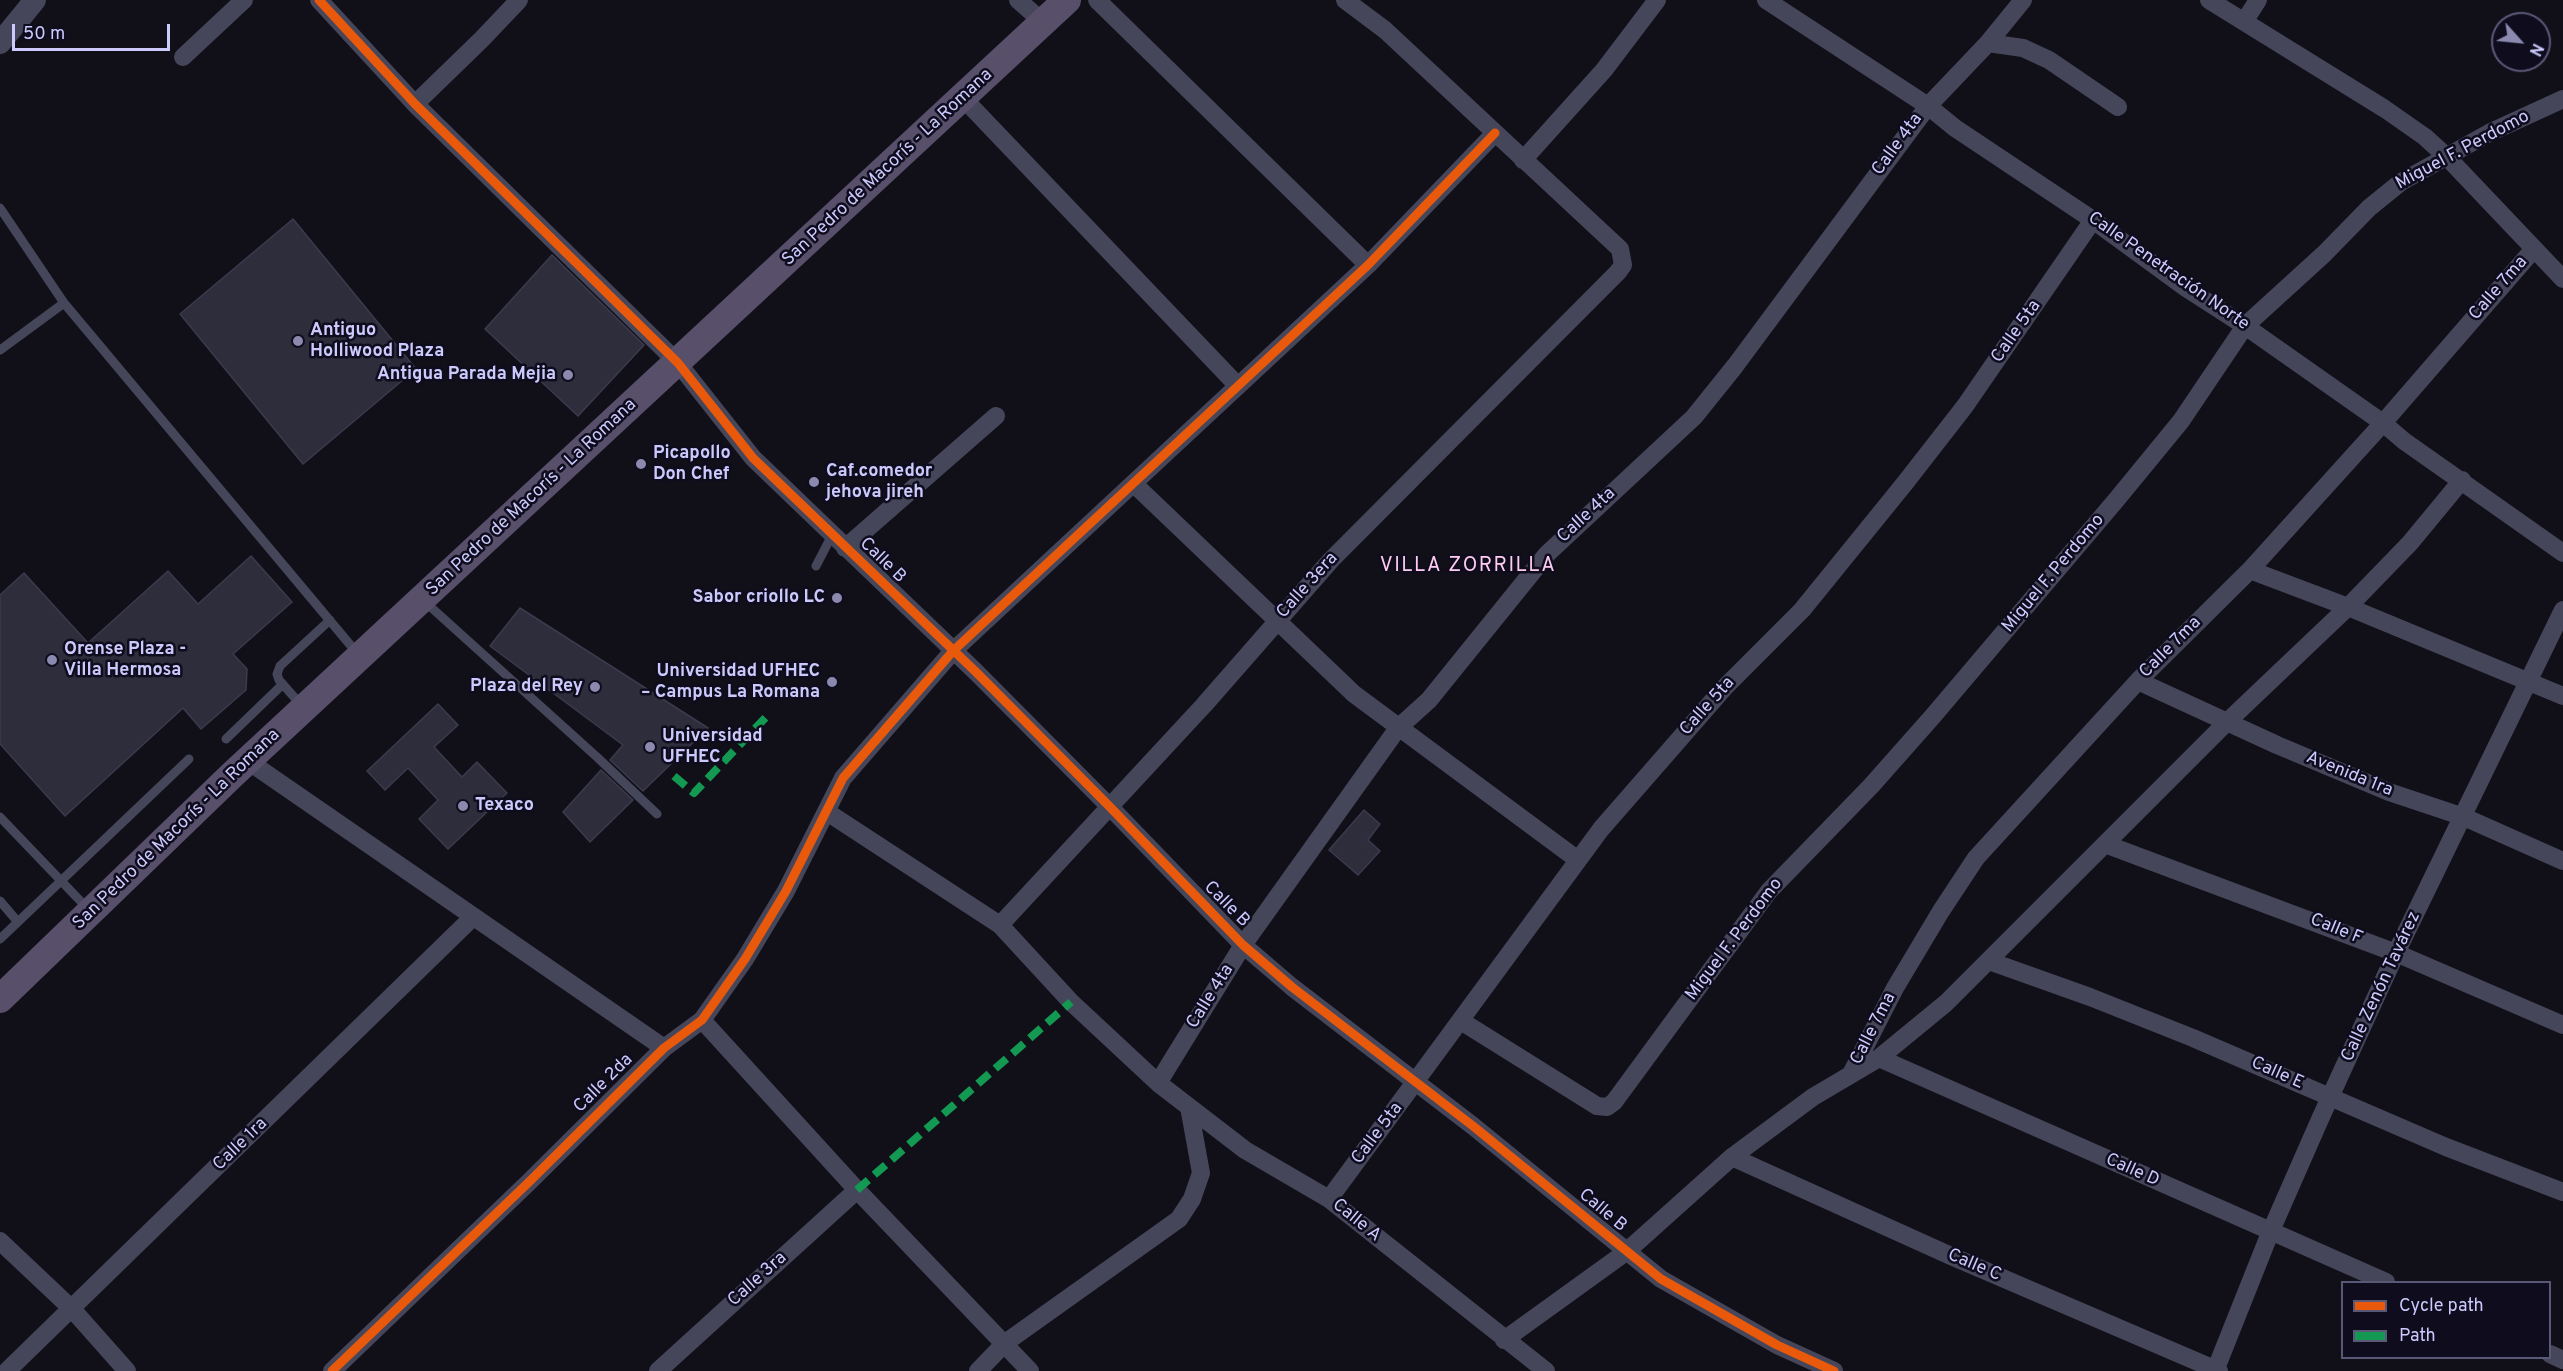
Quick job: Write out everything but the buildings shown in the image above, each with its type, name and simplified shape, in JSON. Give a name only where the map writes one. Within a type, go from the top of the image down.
[{"type":"main road","name":"San Pedro de Macorís - La Romana","points":[[0,999],[248,761],[1067,0]]},
{"type":"street","points":[[0,43],[35,0]]},
{"type":"street","points":[[183,57],[244,0]]},
{"type":"street","name":"Calle B","points":[[320,0],[415,104],[678,363],[753,459],[1110,807],[1243,945],[1292,987],[1417,1082],[1660,1279],[1777,1345],[1834,1371]]},
{"type":"street","points":[[415,104],[519,0]]},
{"type":"street","points":[[1018,0],[1044,23]]},
{"type":"street","points":[[1097,0],[1368,265]]},
{"type":"street","points":[[1345,0],[1385,30],[1523,159],[1604,70],[1657,0]]},
{"type":"street","name":"Calle Penetración Norte","points":[[1766,0],[1928,106],[1955,128],[2093,220],[2186,288],[2246,326],[2563,553]]},
{"type":"street","name":"Calle 4ta","points":[[1158,1083],[1243,945],[1398,728],[1429,700],[1547,554],[1694,417],[1735,366],[1928,106],[1988,42],[2023,0]]},
{"type":"street","points":[[2209,0],[2385,109],[2425,137],[2447,157],[2563,279]]},
{"type":"street","points":[[2244,22],[2258,0]]},
{"type":"street","points":[[1988,42],[2023,48],[2049,60],[2118,106]]},
{"type":"street","points":[[963,98],[1238,386]]},
{"type":"street","name":"Miguel F. Perdomo","points":[[1461,1021],[1597,1106],[1607,1107],[1614,1102],[1769,891],[1871,786],[1934,716],[2181,421],[2246,326],[2324,254],[2369,208],[2401,182],[2489,133],[2563,99]]},
{"type":"street","name":"Calle 2da","points":[[332,1371],[530,1181],[664,1048],[702,1020],[745,959],[786,891],[843,778],[952,651],[1368,265],[1495,133]]},
{"type":"street","name":"Calle 3era","points":[[1000,925],[1110,807],[1331,560],[1623,265],[1620,249],[1523,159]]},
{"type":"street","name":"Calle 5ta","points":[[1329,1199],[1601,829],[1724,688],[1802,610],[1853,550],[1965,406],[2093,220]]},
{"type":"street","name":"Calle 7ma","points":[[1850,1076],[1895,988],[1976,858],[2138,681],[2250,570],[2383,423],[2533,250]]},
{"type":"street","points":[[838,542],[996,416]]},
{"type":"street","points":[[1504,1340],[1626,1252],[1732,1157],[1813,1097],[1880,1058],[1946,1003],[2227,722],[2348,607],[2410,543],[2462,480]]},
{"type":"street","points":[[1134,484],[1354,694],[1578,860]]},
{"type":"street","points":[[2250,570],[2348,607],[2563,696]]},
{"type":"street","name":"Calle Zenón Tavárez","points":[[2216,1370],[2270,1233],[2396,953],[2563,610]]},
{"type":"street","name":"Avenida 1ra","points":[[2138,681],[2389,792],[2464,817],[2563,861]]},
{"type":"street","points":[[248,761],[664,1048]]},
{"type":"street","name":"Calle A","points":[[827,812],[1000,925],[1071,1002],[1158,1083],[1245,1150],[1329,1199],[1546,1371]]},
{"type":"street","name":"Calle F","points":[[2105,844],[2396,953],[2563,1025]]},
{"type":"street","name":"Calle 1ra","points":[[7,1371],[473,917]]},
{"type":"street","name":"Calle E","points":[[1989,961],[2090,997],[2193,1038],[2331,1098],[2563,1192]]},
{"type":"street","points":[[702,1020],[857,1190],[1030,1371]]},
{"type":"street","name":"Calle D","points":[[1880,1058],[2270,1233],[2384,1281]]},
{"type":"street","points":[[978,1371],[1005,1343],[1179,1219],[1192,1199],[1201,1173],[1189,1107]]},
{"type":"street","name":"Calle C","points":[[1732,1157],[1951,1257],[2216,1370]]},
{"type":"street","name":"Calle 3ra","points":[[658,1371],[857,1190]]},
{"type":"street","points":[[0,1241],[72,1310],[127,1371]]},
{"type":"lane","points":[[0,208],[64,303],[361,657]]},
{"type":"lane","points":[[0,350],[64,303]]},
{"type":"lane","points":[[816,566],[838,542]]},
{"type":"lane","points":[[422,600],[657,814]]},
{"type":"lane","points":[[304,709],[277,674],[280,666],[330,620]]},
{"type":"lane","points":[[226,739],[283,684]]},
{"type":"lane","points":[[0,939],[189,759]]},
{"type":"lane","points":[[0,817],[91,911]]},
{"type":"lane","points":[[0,901],[18,922]]},
{"type":"marked path","points":[[674,776],[694,793],[768,715]]},
{"type":"marked path","points":[[857,1190],[1071,1002]]},
{"type":"cycle path","points":[[319,0],[415,104],[678,363],[753,458],[977,673],[1243,945],[1292,987],[1473,1126],[1661,1279],[1777,1345],[1834,1371]]},
{"type":"cycle path","points":[[332,1371],[530,1181],[664,1048],[702,1020],[745,959],[786,891],[843,778],[953,651],[1368,265],[1495,133]]},
{"type":"place","name":"Antiguo Holliwood Plaza","points":[[298,341]]},
{"type":"place","name":"Antigua Parada Mejia","points":[[568,375]]},
{"type":"place","name":"Picapollo Don Chef","points":[[641,464]]},
{"type":"place","name":"Caf.comedor jehova jireh","points":[[814,482]]},
{"type":"place","name":"Sabor criollo LC","points":[[837,598]]},
{"type":"place","name":"Orense Plaza - Villa Hermosa","points":[[52,660]]},
{"type":"place","name":"Universidad UFHEC – Campus La Romana","points":[[832,682]]},
{"type":"place","name":"Plaza del Rey","points":[[595,687]]},
{"type":"place","name":"Universidad UFHEC","points":[[650,747]]},
{"type":"place","name":"Texaco","points":[[463,806]]},
{"type":"district","name":"VILLA ZORRILLA","points":[[1468,567]]}]
